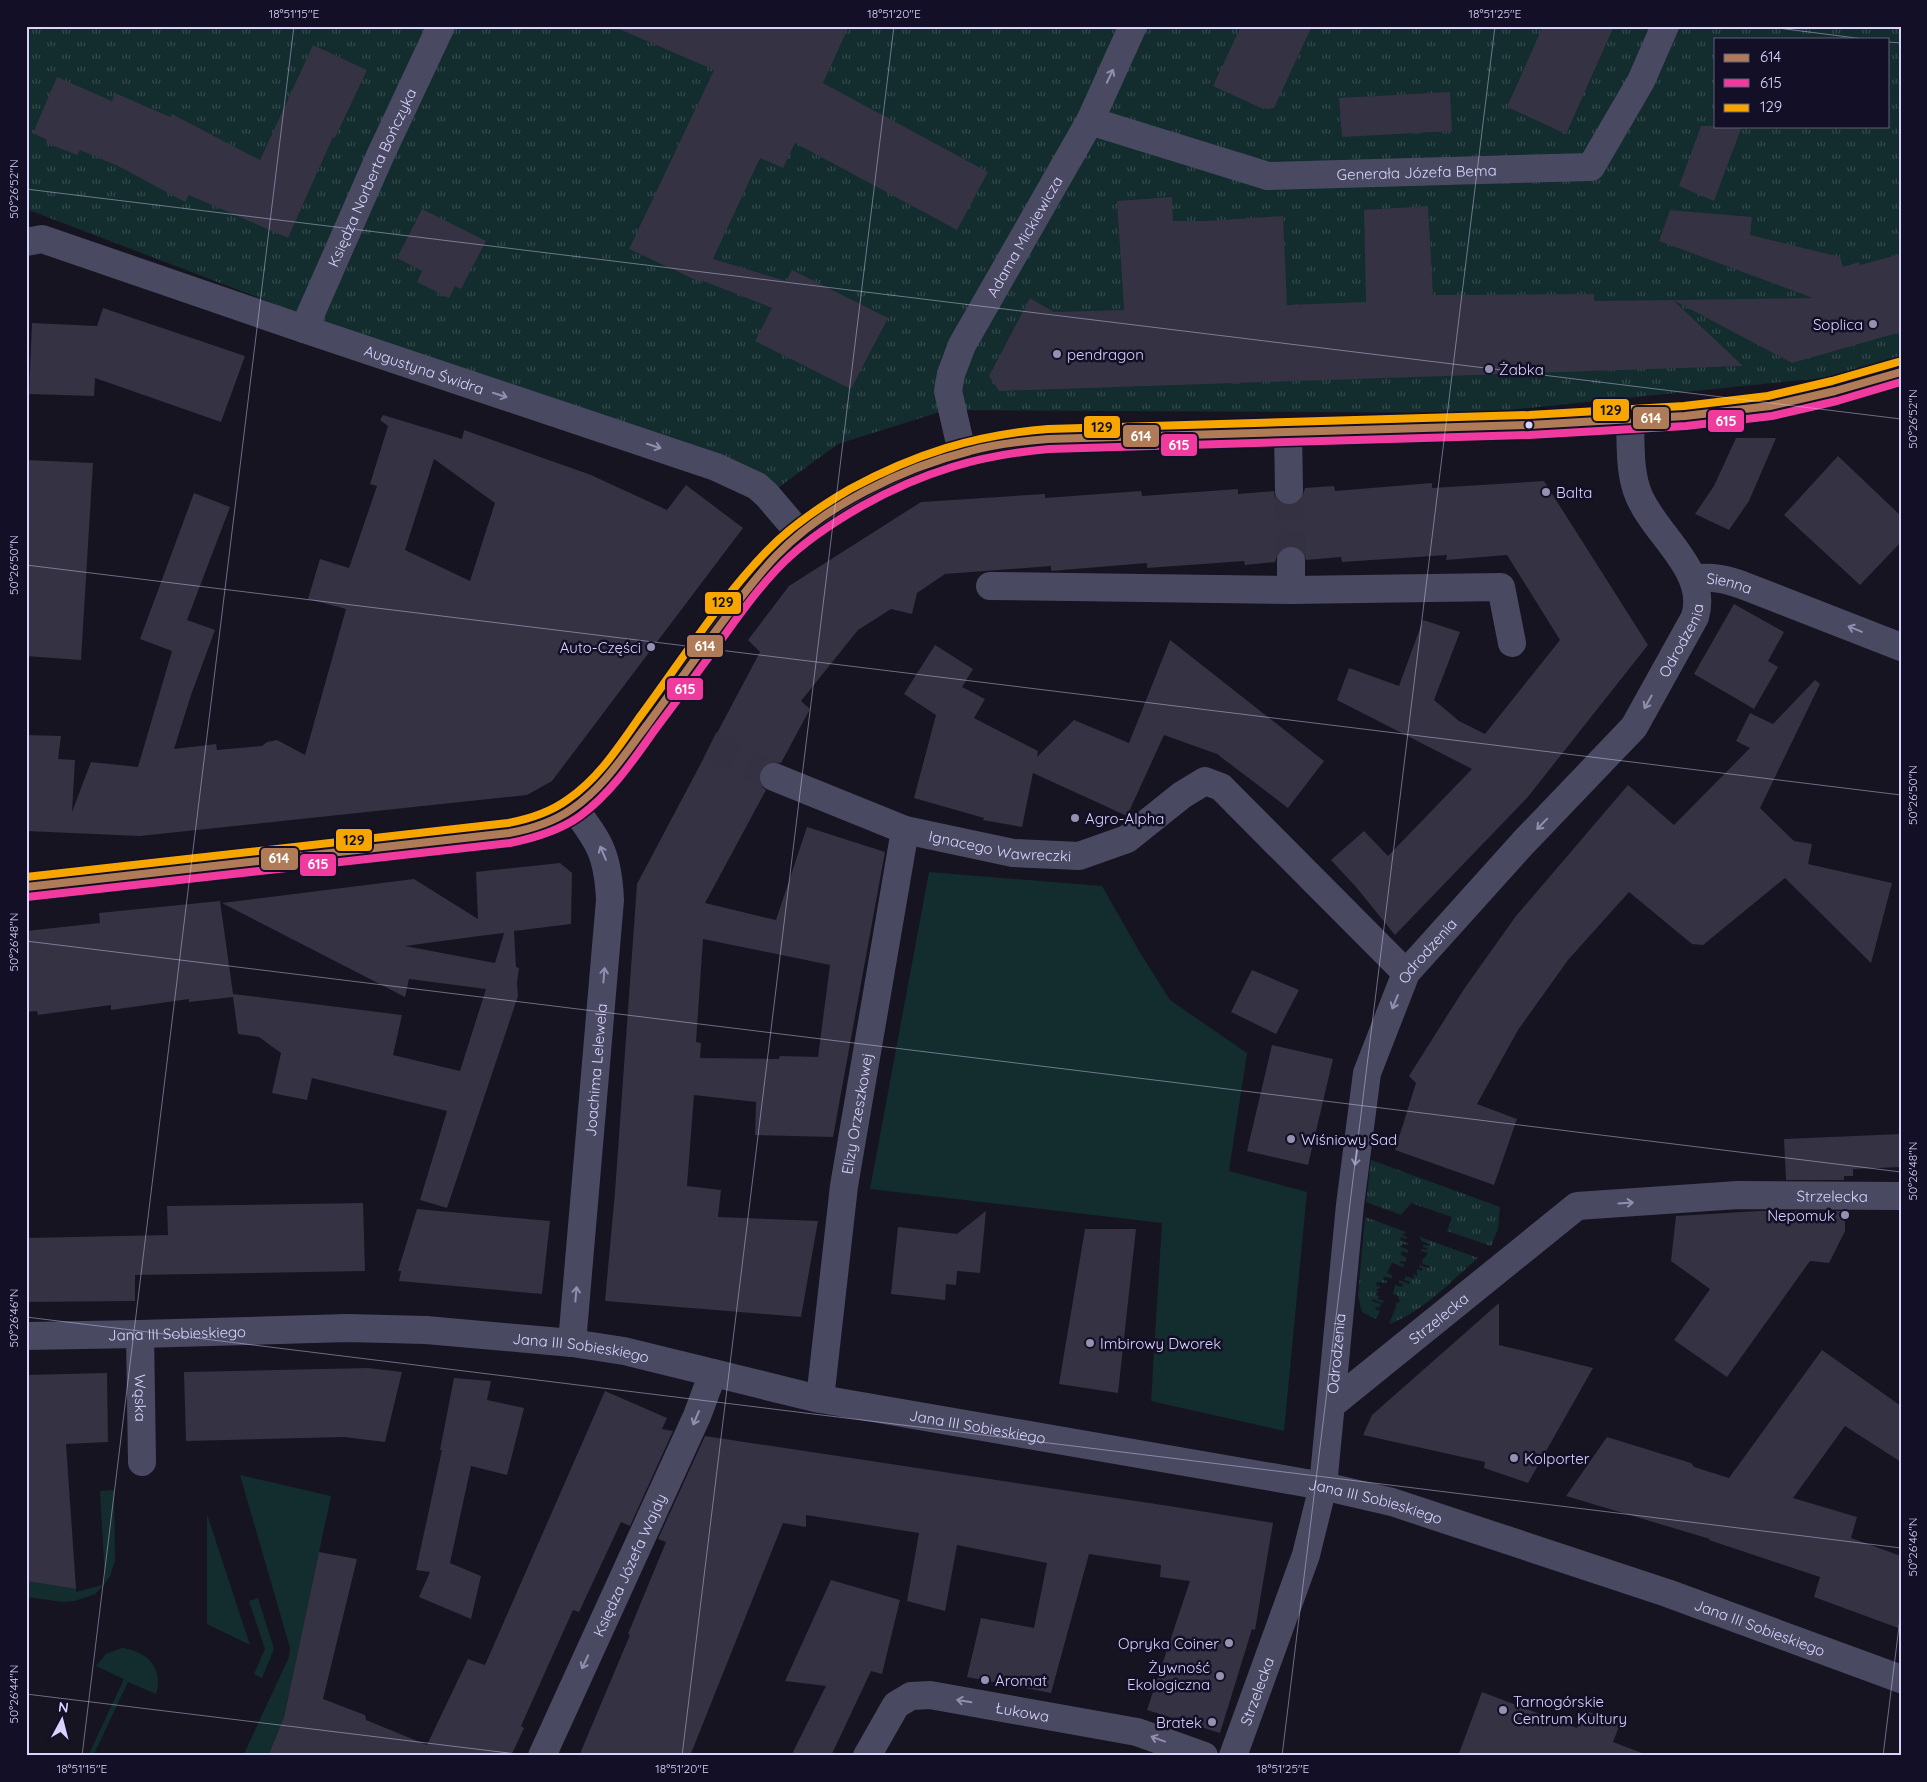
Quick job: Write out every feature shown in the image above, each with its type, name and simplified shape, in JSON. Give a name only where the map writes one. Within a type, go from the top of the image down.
[{"type":"street","name":"Księdza Norberta Bończyka","points":[[304,330],[380,156],[441,26]]},
{"type":"street","name":"Adama Mickiewicza","points":[[962,452],[948,391],[954,362],[987,299],[1090,121],[1133,26]]},
{"type":"street","name":"Generała Józefa Bema","points":[[1090,121],[1268,176],[1592,167],[1641,81],[1665,26]]},
{"type":"street","name":"Augustyna Świdra","points":[[26,242],[42,239],[304,330],[716,467],[756,486],[768,495],[801,535]]},
{"type":"street","points":[[26,887],[516,832],[538,827],[558,818],[574,808],[604,781],[754,581],[778,555],[822,518],[870,489],[915,467],[962,452],[1016,441],[1048,439],[1529,425],[1703,415],[1770,406],[1901,372]]},
{"type":"street","name":"Sienna","points":[[1630,420],[1634,478],[1638,494],[1656,526],[1694,579],[1706,577],[1720,578],[1742,584],[1901,647]]},
{"type":"street","points":[[1288,432],[1290,490]]},
{"type":"street","points":[[1291,561],[1291,590]]},
{"type":"street","name":"Odrodzenia","points":[[1330,1405],[1350,1204],[1367,1073],[1406,973],[1523,843],[1634,727],[1695,617],[1698,599],[1694,579]]},
{"type":"street","points":[[990,586],[1291,590],[1501,587],[1512,643]]},
{"type":"street","name":"Ignacego Wawreczki","points":[[774,777],[905,830],[1013,853],[1079,856],[1127,839],[1182,795],[1205,781],[1221,787],[1406,973]]},
{"type":"street","name":"Joachima Lelewela","points":[[572,1343],[610,900],[605,857],[588,827],[574,808]]},
{"type":"street","name":"Elizy Orzeszkowej","points":[[820,1399],[844,1186],[905,830]]},
{"type":"street","name":"Strzelecka","points":[[1233,1756],[1306,1554],[1323,1486],[1330,1405],[1577,1206],[1738,1195],[1901,1196]]},
{"type":"street","name":"Jana III Sobieskiego","points":[[26,1336],[347,1328],[434,1330],[572,1343],[624,1351],[820,1399],[1323,1486],[1392,1502],[1667,1593],[1901,1679]]},
{"type":"street","name":"Wąska","points":[[140,1334],[142,1462]]},
{"type":"street","name":"Księdza Józefa Wajdy","points":[[542,1756],[693,1425],[713,1373]]},
{"type":"street","name":"Łukowa","points":[[867,1756],[896,1705],[910,1696],[930,1695],[1137,1732],[1204,1756]]},
{"type":"green space","points":[[26,26],[1901,26],[1901,364],[1881,372],[1479,413],[946,410],[838,444],[771,493],[26,209]]},
{"type":"green space","points":[[929,872],[1102,886],[1139,951],[1170,1000],[1247,1053],[1229,1171],[1307,1192],[1284,1431],[1151,1401],[1162,1223],[870,1189]]},
{"type":"green space","points":[[1371,1160],[1500,1207],[1498,1229],[1491,1246],[1447,1231],[1452,1217],[1411,1203],[1401,1215],[1366,1202]]},
{"type":"green space","points":[[1365,1217],[1406,1232],[1402,1235],[1407,1237],[1406,1239],[1401,1237],[1400,1240],[1408,1243],[1408,1245],[1403,1244],[1400,1246],[1408,1250],[1408,1253],[1402,1251],[1401,1255],[1407,1258],[1405,1262],[1400,1261],[1400,1263],[1404,1264],[1403,1267],[1392,1263],[1387,1273],[1392,1275],[1392,1278],[1384,1277],[1383,1280],[1387,1281],[1386,1283],[1377,1282],[1376,1285],[1381,1287],[1376,1290],[1380,1292],[1377,1292],[1376,1295],[1379,1296],[1378,1299],[1384,1301],[1382,1303],[1373,1299],[1372,1301],[1381,1304],[1379,1308],[1376,1307],[1375,1309],[1380,1311],[1376,1319],[1362,1312],[1358,1296]]},
{"type":"green space","points":[[1420,1237],[1478,1258],[1425,1304],[1389,1324],[1396,1307],[1396,1302],[1399,1303],[1400,1300],[1398,1299],[1399,1296],[1393,1294],[1395,1285],[1402,1287],[1403,1284],[1399,1283],[1399,1280],[1409,1284],[1410,1282],[1404,1280],[1406,1276],[1414,1279],[1413,1274],[1417,1276],[1417,1269],[1422,1271],[1419,1265],[1429,1268],[1422,1261],[1428,1253],[1421,1251],[1422,1249],[1427,1250],[1423,1245],[1429,1246],[1430,1244],[1421,1241]]},
{"type":"green space","points":[[240,1475],[331,1496],[284,1717],[268,1756],[243,1756],[289,1657],[290,1648]]},
{"type":"green space","points":[[114,1490],[115,1561],[110,1576],[103,1586],[95,1594],[75,1601],[63,1602],[26,1597],[26,1581],[76,1589],[76,1592],[102,1585],[105,1578],[100,1491]]},
{"type":"green space","points":[[207,1514],[250,1645],[207,1624]]},
{"type":"green space","points":[[258,1598],[274,1649],[262,1678],[254,1674],[265,1649],[249,1601]]},
{"type":"green space","points":[[122,1648],[139,1653],[151,1662],[158,1676],[156,1694],[128,1682],[93,1756],[88,1756],[124,1679],[96,1666],[106,1654]]},
{"type":"building","points":[[612,26],[849,26],[823,83],[988,172],[957,230],[795,143],[783,168],[760,158],[713,259],[786,281],[792,270],[888,318],[851,389],[755,341],[772,308],[703,281],[702,283],[629,249],[714,70]]},
{"type":"building","points":[[1241,26],[1312,26],[1274,108],[1261,108],[1213,86]]},
{"type":"building","points":[[1543,26],[1614,26],[1566,134],[1507,107]]},
{"type":"building","points":[[313,45],[367,70],[335,138],[333,137],[288,238],[189,195],[185,202],[118,166],[80,150],[77,155],[46,143],[47,140],[33,133],[57,77],[112,101],[115,93],[170,117],[172,114],[260,160]]},
{"type":"building","points":[[1450,92],[1452,131],[1342,137],[1339,98]]},
{"type":"building","points":[[1701,126],[1741,128],[1714,201],[1679,186]]},
{"type":"building","points":[[1172,197],[1173,221],[1283,216],[1287,305],[1366,302],[1364,210],[1428,206],[1433,295],[1594,294],[1594,301],[1673,300],[1743,366],[999,391],[989,376],[1030,298],[1054,312],[1124,310],[1117,201]]},
{"type":"building","points":[[422,209],[486,241],[461,289],[455,286],[449,298],[417,282],[422,271],[397,258]]},
{"type":"building","points":[[1670,210],[1752,217],[1750,235],[1840,257],[1843,267],[1859,262],[1860,265],[1901,254],[1901,332],[1792,363],[1673,300],[1813,298],[1659,241]]},
{"type":"building","points":[[103,308],[245,356],[221,422],[95,378],[94,396],[29,394],[32,323],[97,326]]},
{"type":"building","points":[[383,415],[462,439],[464,430],[591,475],[667,510],[686,485],[743,528],[552,781],[527,795],[140,836],[26,831],[26,735],[61,736],[58,759],[75,760],[72,812],[91,762],[138,767],[172,651],[140,639],[194,493],[230,507],[187,620],[215,630],[191,695],[174,749],[216,744],[217,750],[262,746],[267,742],[277,740],[305,755],[346,609],[308,599],[320,559],[349,568],[377,486],[370,484],[388,426],[380,420]],"holes":[[[434,459],[495,503],[470,581],[405,550]]]},
{"type":"building","points":[[1736,438],[1776,438],[1749,501],[1729,530],[1695,514],[1714,486]]},
{"type":"building","points":[[1838,456],[1901,516],[1901,542],[1860,585],[1784,515]]},
{"type":"building","points":[[26,460],[93,463],[81,660],[26,656]]},
{"type":"building","points":[[1544,481],[1648,645],[1527,798],[1395,935],[1331,860],[1364,831],[1388,856],[1472,769],[1337,700],[1349,668],[1399,686],[1423,620],[1460,632],[1434,700],[1459,721],[1485,734],[1560,640],[1507,555],[1446,560],[1447,555],[1342,562],[1341,557],[1306,560],[1304,553],[1299,548],[1291,545],[1284,547],[1278,553],[1275,562],[1245,565],[1244,561],[1147,568],[1147,563],[1051,571],[1051,566],[945,574],[917,593],[912,614],[891,609],[858,630],[801,701],[810,709],[781,763],[771,762],[764,765],[760,771],[759,780],[761,786],[766,790],[705,903],[776,920],[807,827],[885,852],[833,1137],[755,1135],[756,1102],[694,1095],[687,1186],[721,1190],[718,1217],[818,1221],[801,1317],[605,1301],[615,1192],[637,884],[760,652],[748,640],[789,586],[921,502],[1045,494],[1045,498],[1141,491],[1142,496],[1238,489],[1238,494],[1274,491],[1275,498],[1281,503],[1290,506],[1297,504],[1302,498],[1305,488],[1334,486],[1335,491],[1432,483],[1432,488]],"holes":[[[703,939],[830,965],[818,1057],[780,1056],[779,1059],[700,1058],[701,1043],[696,1042]]]},
{"type":"building","points":[[1734,604],[1784,632],[1768,661],[1778,667],[1754,709],[1694,674]]},
{"type":"building","points":[[1170,640],[1324,761],[1288,808],[1217,754],[1164,735],[1127,816],[1033,773],[1022,827],[983,820],[984,818],[914,798],[936,715],[904,694],[935,645],[973,669],[962,687],[985,699],[974,718],[1038,751],[1037,757],[1074,720],[1129,743]]},
{"type":"building","points":[[1815,680],[1820,684],[1760,808],[1794,841],[1812,844],[1808,864],[1892,883],[1871,963],[1785,878],[1703,945],[1692,944],[1629,892],[1568,960],[1518,1030],[1477,1104],[1517,1119],[1494,1185],[1395,1150],[1416,1083],[1409,1076],[1464,989],[1516,916],[1628,785],[1674,825],[1750,748],[1736,741],[1750,713],[1773,724]]},
{"type":"building","points":[[560,863],[572,873],[571,924],[514,931],[516,967],[519,968],[518,996],[447,1208],[420,1200],[447,1111],[312,1078],[307,1100],[272,1093],[281,1053],[259,1037],[238,1034],[233,997],[189,1002],[189,999],[111,1010],[111,1005],[38,1015],[37,1011],[26,1012],[26,931],[100,923],[99,913],[220,901],[233,994],[402,1015],[393,1055],[460,1071],[486,989],[409,979],[405,997],[222,903],[414,879],[478,919],[476,872]],"holes":[[[504,933],[495,963],[405,946]]]},
{"type":"building","points":[[1252,970],[1299,990],[1276,1034],[1231,1012]]},
{"type":"building","points":[[1272,1045],[1333,1059],[1308,1165],[1247,1151]]},
{"type":"building","points":[[1901,1134],[1901,1167],[1853,1169],[1853,1176],[1844,1176],[1844,1180],[1786,1180],[1784,1139]]},
{"type":"building","points":[[363,1203],[365,1271],[135,1275],[135,1301],[26,1302],[26,1238],[168,1235],[167,1206]]},
{"type":"building","points":[[417,1209],[550,1221],[542,1294],[399,1281],[401,1271],[398,1271]]},
{"type":"building","points":[[986,1211],[980,1273],[957,1271],[956,1285],[946,1284],[945,1300],[891,1294],[898,1227],[957,1234]]},
{"type":"building","points":[[1759,1211],[1845,1211],[1845,1231],[1829,1263],[1810,1261],[1727,1377],[1674,1340],[1710,1289],[1671,1261],[1676,1216]]},
{"type":"building","points":[[1085,1229],[1136,1229],[1118,1393],[1059,1384]]},
{"type":"building","points":[[1499,1303],[1499,1345],[1593,1368],[1528,1483],[1484,1468],[1485,1462],[1363,1435],[1372,1415]]},
{"type":"building","points":[[1822,1350],[1901,1406],[1901,1462],[1845,1426],[1793,1498],[1857,1517],[1851,1538],[1901,1556],[1901,1629],[1814,1597],[1820,1577],[1710,1539],[1566,1496],[1607,1437],[1691,1463],[1694,1467],[1729,1478]]},
{"type":"building","points":[[368,1368],[402,1372],[385,1442],[344,1437],[186,1441],[184,1372]]},
{"type":"building","points":[[107,1373],[108,1442],[66,1444],[76,1589],[26,1581],[26,1375]]},
{"type":"building","points":[[454,1378],[491,1381],[487,1400],[524,1408],[507,1475],[471,1466],[450,1563],[481,1576],[471,1619],[419,1597],[430,1572],[416,1570],[442,1450],[440,1450]]},
{"type":"building","points":[[605,1391],[667,1418],[662,1429],[673,1431],[630,1526],[621,1522],[579,1612],[573,1610],[521,1726],[524,1728],[511,1756],[268,1756],[284,1717],[319,1552],[357,1559],[323,1699],[365,1715],[366,1720],[427,1745],[468,1659],[485,1665]]},
{"type":"building","points":[[705,1436],[1273,1523],[1255,1630],[1252,1629],[1220,1733],[1147,1710],[1190,1581],[1160,1577],[1161,1565],[1089,1554],[1051,1693],[967,1677],[981,1618],[1034,1628],[1047,1563],[957,1545],[945,1611],[907,1601],[919,1533],[806,1515],[806,1527],[783,1523],[690,1756],[579,1756],[630,1635],[628,1634],[666,1542],[658,1539]]},
{"type":"building","points":[[831,1580],[900,1600],[882,1674],[871,1671],[831,1756],[791,1756],[826,1686],[785,1681]]},
{"type":"building","name":"Tarnogórskie Centrum Kultury","points":[[1482,1692],[1577,1728],[1584,1710],[1620,1724],[1613,1742],[1642,1753],[1642,1756],[1458,1756]]},
{"type":"tunnel","points":[[1289,490],[1291,561]]},
{"type":"tunnel","points":[[710,745],[774,777]]},
{"type":"transit line","name":"129","points":[[26,877],[508,823],[546,812],[578,792],[598,773],[733,589],[787,532],[828,502],[874,477],[922,456],[970,441],[1048,429],[1529,415],[1684,406],[1768,396],[1832,381],[1898,362]]},
{"type":"transit line","name":"614","points":[[26,887],[509,833],[534,827],[565,814],[604,781],[743,595],[776,556],[795,538],[841,505],[866,491],[944,458],[989,446],[1048,439],[1529,425],[1685,416],[1770,406],[1835,391],[1901,372]]},
{"type":"transit line","name":"615","points":[[27,897],[510,843],[555,830],[580,816],[611,787],[750,602],[774,572],[792,555],[821,532],[862,506],[907,484],[952,467],[999,456],[1049,449],[1529,435],[1686,426],[1772,416],[1837,401],[1901,382]]},
{"type":"place","name":"Soplica","points":[[1873,324]]},
{"type":"place","name":"pendragon","points":[[1057,354]]},
{"type":"place","name":"Żabka","points":[[1489,369]]},
{"type":"place","name":"Balta","points":[[1546,492]]},
{"type":"place","name":"Auto-Części","points":[[651,647]]},
{"type":"place","name":"Agro-Alpha","points":[[1075,818]]},
{"type":"place","name":"Wiśniowy Sad","points":[[1291,1139]]},
{"type":"place","name":"Nepomuk","points":[[1845,1215]]},
{"type":"place","name":"Imbirowy Dworek","points":[[1090,1343]]},
{"type":"place","name":"Kolporter","points":[[1514,1458]]},
{"type":"place","name":"Opryka Coiner","points":[[1229,1643]]},
{"type":"place","name":"Żywność Ekologiczna","points":[[1220,1676]]},
{"type":"place","name":"Aromat","points":[[985,1680]]},
{"type":"place","name":"Tarnogórskie Centrum Kultury","points":[[1503,1710]]},
{"type":"place","name":"Bratek","points":[[1212,1722]]}]
